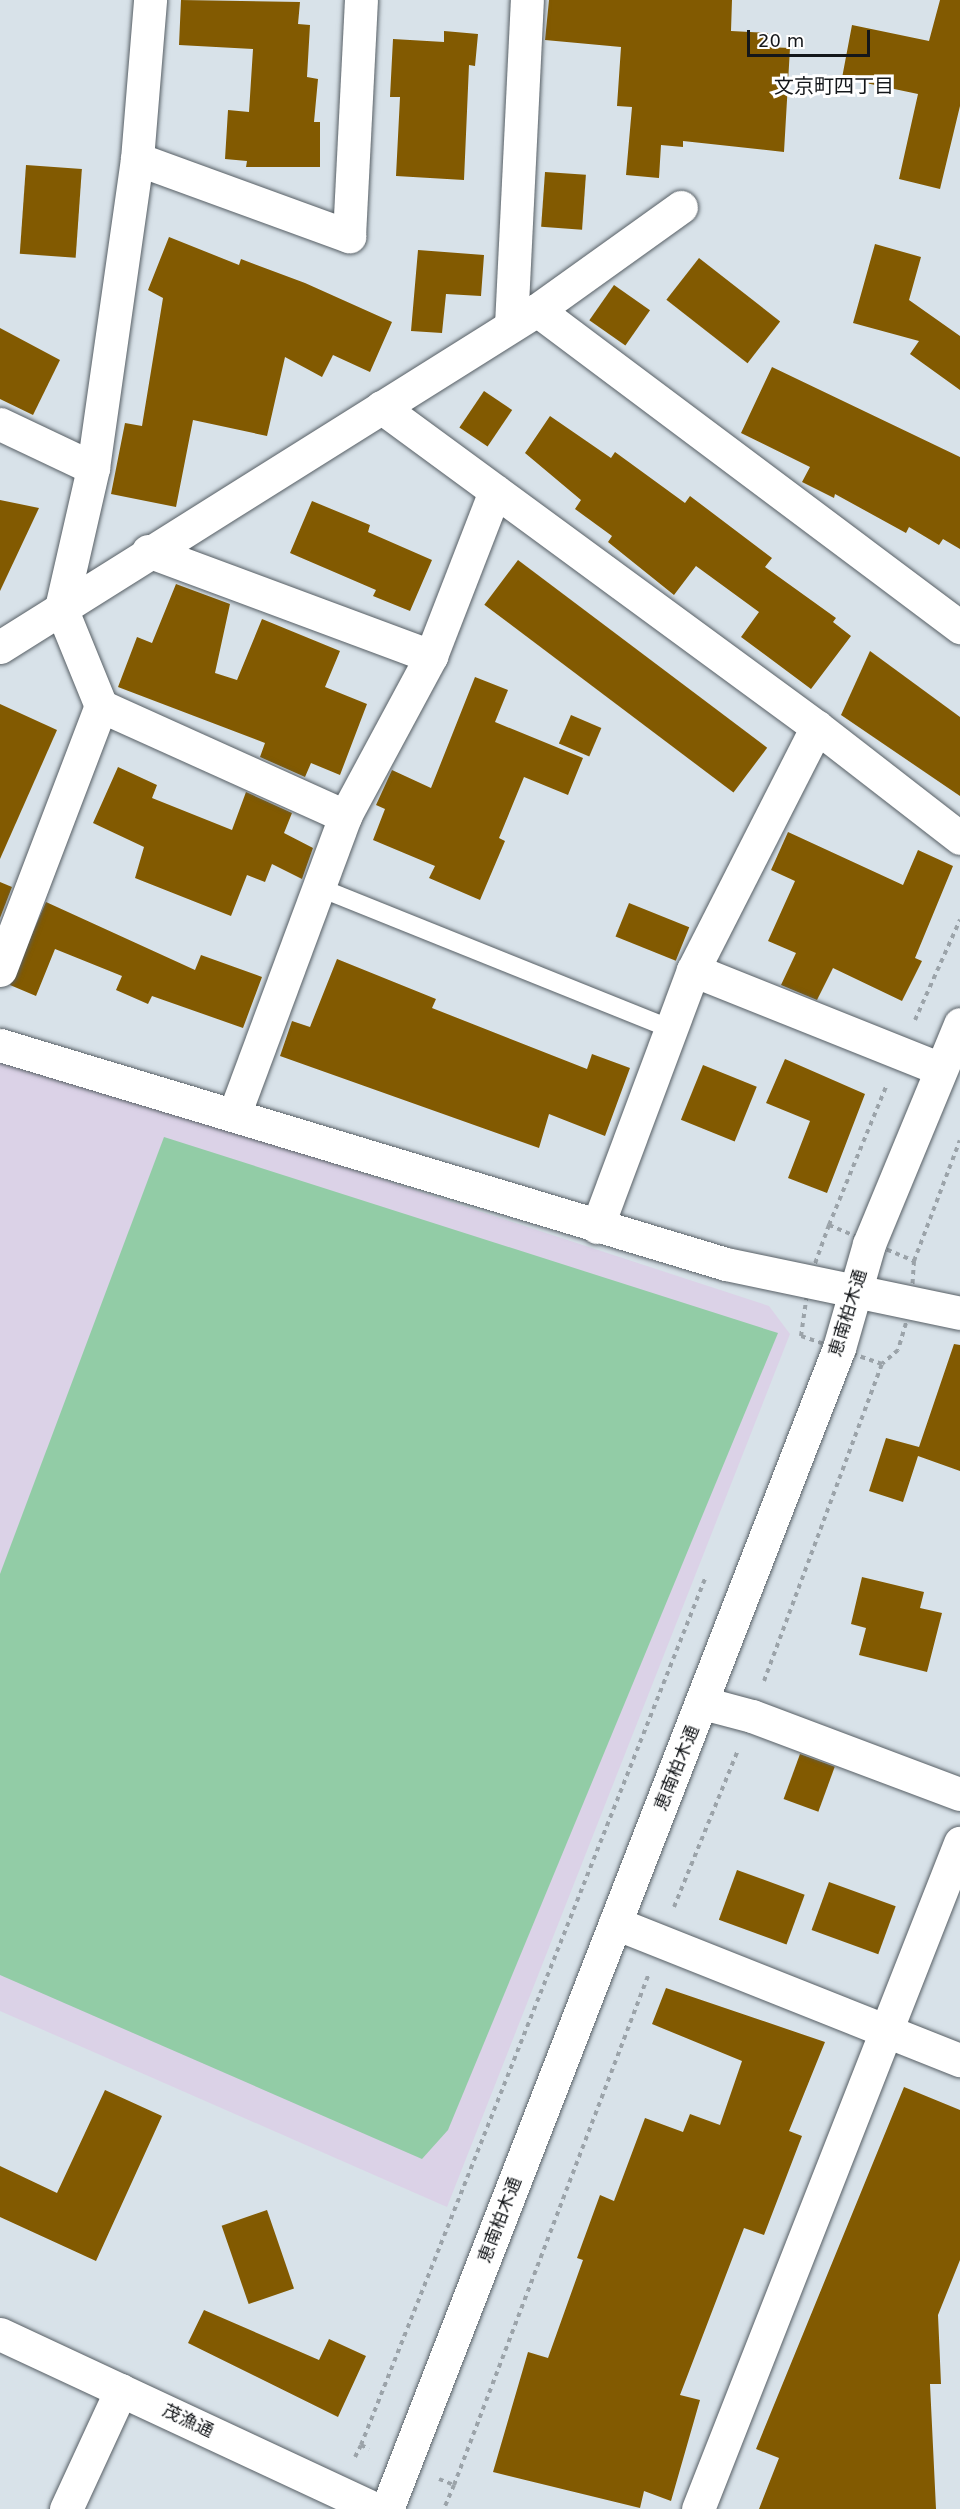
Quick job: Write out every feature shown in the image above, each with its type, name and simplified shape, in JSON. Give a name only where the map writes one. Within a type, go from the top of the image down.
[{"type":"street","points":[[0,970],[101,706],[61,608],[93,468],[137,159],[150,0]]},
{"type":"street","points":[[137,159],[349,236],[361,0]]},
{"type":"street","points":[[524,317],[527,0]]},
{"type":"street","points":[[0,647],[148,551],[524,317],[681,207]]},
{"type":"street","points":[[524,317],[960,627]]},
{"type":"street","points":[[381,407],[817,727],[960,838]]},
{"type":"street","points":[[0,424],[93,468]]},
{"type":"street","points":[[234,1115],[345,816],[431,656],[495,492]]},
{"type":"street","points":[[148,551],[431,656]]},
{"type":"street","points":[[101,706],[345,816]]},
{"type":"street","points":[[597,1227],[693,970],[817,727]]},
{"type":"street","points":[[693,970],[940,1069]]},
{"type":"street","name":"恵南柏木通","points":[[387,2509],[703,1703],[839,1348],[869,1244],[960,1024]]},
{"type":"street","points":[[0,1045],[597,1227],[726,1264],[810,1280],[854,1293],[960,1313]]},
{"type":"street","points":[[703,1703],[752,1716],[960,1794]]},
{"type":"street","points":[[698,2509],[960,1843]]},
{"type":"street","points":[[615,1923],[960,2060]]},
{"type":"street","name":"茂漁通","points":[[0,2334],[376,2509]]},
{"type":"street","points":[[66,2509],[122,2390]]},
{"type":"lane","points":[[318,887],[671,1029]]},
{"type":"path","points":[[914,1261],[960,1140]]},
{"type":"path","points":[[797,1347],[801,1336]]},
{"type":"path","points":[[361,2445],[709,1569]]},
{"type":"shaded area","points":[[0,1063],[247,1135],[769,1306],[790,1334],[447,2207],[0,2011]]},
{"type":"green space","points":[[164,1137],[778,1333],[448,2130],[422,2159],[0,1975],[0,1574]]},
{"type":"building","points":[[181,0],[300,2],[298,24],[310,25],[307,77],[318,79],[314,122],[320,122],[320,167],[246,167],[247,161],[225,159],[228,110],[249,112],[253,49],[179,45]]},
{"type":"building","points":[[549,0],[732,0],[731,31],[768,33],[767,47],[790,48],[784,152],[683,141],[683,147],[661,145],[659,178],[626,175],[632,107],[617,106],[621,47],[545,40]]},
{"type":"building","points":[[940,0],[960,0],[960,106],[940,189],[899,179],[918,94],[842,78],[852,25],[929,41]]},
{"type":"building","points":[[444,31],[478,34],[475,66],[469,65],[464,180],[396,176],[400,97],[390,97],[393,39],[444,42]]},
{"type":"building","points":[[26,165],[82,169],[76,258],[20,254]]},
{"type":"building","points":[[545,172],[586,175],[582,230],[541,227]]},
{"type":"building","points":[[169,237],[239,265],[241,259],[305,283],[392,322],[370,372],[333,355],[322,377],[285,357],[267,436],[193,420],[176,507],[111,494],[125,423],[142,426],[163,298],[148,290]]},
{"type":"building","points":[[875,244],[921,257],[909,300],[960,336],[960,390],[910,354],[919,341],[853,323]]},
{"type":"building","points":[[418,250],[484,255],[481,296],[446,294],[442,333],[411,331]]},
{"type":"building","points":[[699,258],[780,321],[748,363],[666,300]]},
{"type":"building","points":[[614,285],[650,310],[625,345],[589,320]]},
{"type":"building","points":[[0,328],[60,360],[33,415],[0,399]]},
{"type":"building","points":[[772,367],[960,457],[960,549],[943,539],[939,545],[909,527],[906,533],[835,494],[834,498],[802,482],[810,467],[741,433]]},
{"type":"building","points":[[484,391],[512,410],[488,446],[459,427]]},
{"type":"building","points":[[550,416],[611,458],[615,452],[685,503],[690,496],[772,558],[765,567],[836,618],[833,622],[851,636],[811,689],[741,637],[759,612],[696,566],[674,595],[608,542],[612,536],[575,509],[581,500],[525,453]]},
{"type":"building","points":[[0,500],[39,508],[0,591]]},
{"type":"building","points":[[312,501],[370,525],[368,532],[432,560],[410,611],[373,596],[376,590],[290,553]]},
{"type":"building","points":[[518,560],[767,748],[733,792],[484,605]]},
{"type":"building","points":[[176,584],[230,604],[215,673],[237,680],[262,619],[340,651],[325,687],[367,704],[340,775],[311,763],[305,777],[260,757],[265,743],[118,687],[137,637],[152,643]]},
{"type":"building","points":[[870,651],[960,717],[960,796],[841,715]]},
{"type":"building","points":[[475,677],[508,690],[495,722],[583,758],[568,795],[524,777],[499,838],[505,841],[480,900],[429,878],[435,866],[373,840],[385,809],[376,805],[392,770],[431,788]]},
{"type":"building","points":[[0,704],[57,730],[0,859]]},
{"type":"building","points":[[571,715],[601,728],[589,756],[559,744]]},
{"type":"building","points":[[118,767],[157,785],[152,798],[232,830],[246,792],[292,813],[284,833],[313,848],[302,879],[272,864],[265,882],[247,875],[231,916],[135,878],[144,847],[93,823]]},
{"type":"building","points":[[788,832],[903,885],[918,850],[953,866],[915,958],[922,961],[902,1001],[833,968],[817,1000],[781,985],[796,953],[768,941],[795,881],[771,870]]},
{"type":"building","points":[[0,882],[12,887],[0,918]]},
{"type":"building","points":[[46,902],[195,970],[201,955],[262,977],[243,1028],[152,996],[148,1004],[116,990],[122,976],[55,949],[36,996],[10,985]]},
{"type":"building","points":[[629,903],[689,927],[676,961],[616,936]]},
{"type":"building","points":[[337,959],[436,999],[432,1008],[587,1069],[592,1054],[630,1068],[605,1136],[549,1114],[539,1148],[280,1056],[292,1021],[310,1027]]},
{"type":"building","points":[[785,1059],[865,1094],[827,1193],[788,1178],[810,1121],[766,1103]]},
{"type":"building","points":[[703,1065],[757,1087],[735,1141],[681,1120]]},
{"type":"building","points":[[954,1344],[960,1345],[960,1471],[918,1456],[903,1502],[869,1491],[886,1438],[919,1447]]},
{"type":"building","points":[[862,1577],[924,1592],[920,1608],[942,1613],[927,1672],[859,1655],[866,1628],[851,1624]]},
{"type":"building","points":[[800,1754],[835,1767],[818,1812],[784,1799]]},
{"type":"building","points":[[737,1870],[805,1895],[787,1944],[719,1920]]},
{"type":"building","points":[[829,1882],[896,1906],[878,1954],[812,1930]]},
{"type":"building","points":[[666,1988],[825,2042],[789,2131],[802,2136],[764,2235],[744,2228],[680,2395],[700,2400],[671,2501],[644,2491],[640,2508],[493,2472],[528,2352],[548,2358],[583,2260],[577,2258],[600,2195],[614,2201],[645,2118],[683,2132],[690,2114],[720,2125],[742,2061],[652,2024]]},
{"type":"building","points":[[904,2087],[960,2110],[960,2260],[938,2315],[941,2384],[930,2384],[936,2509],[759,2509],[779,2458],[756,2449]]},
{"type":"building","points":[[105,2090],[162,2116],[96,2261],[0,2217],[0,2166],[57,2193]]},
{"type":"building","points":[[267,2210],[294,2288],[249,2304],[222,2226]]},
{"type":"building","points":[[204,2310],[319,2360],[329,2339],[366,2356],[338,2417],[188,2343]]},
{"type":"district","name":"文京町四丁目","points":[[834,86]]}]
